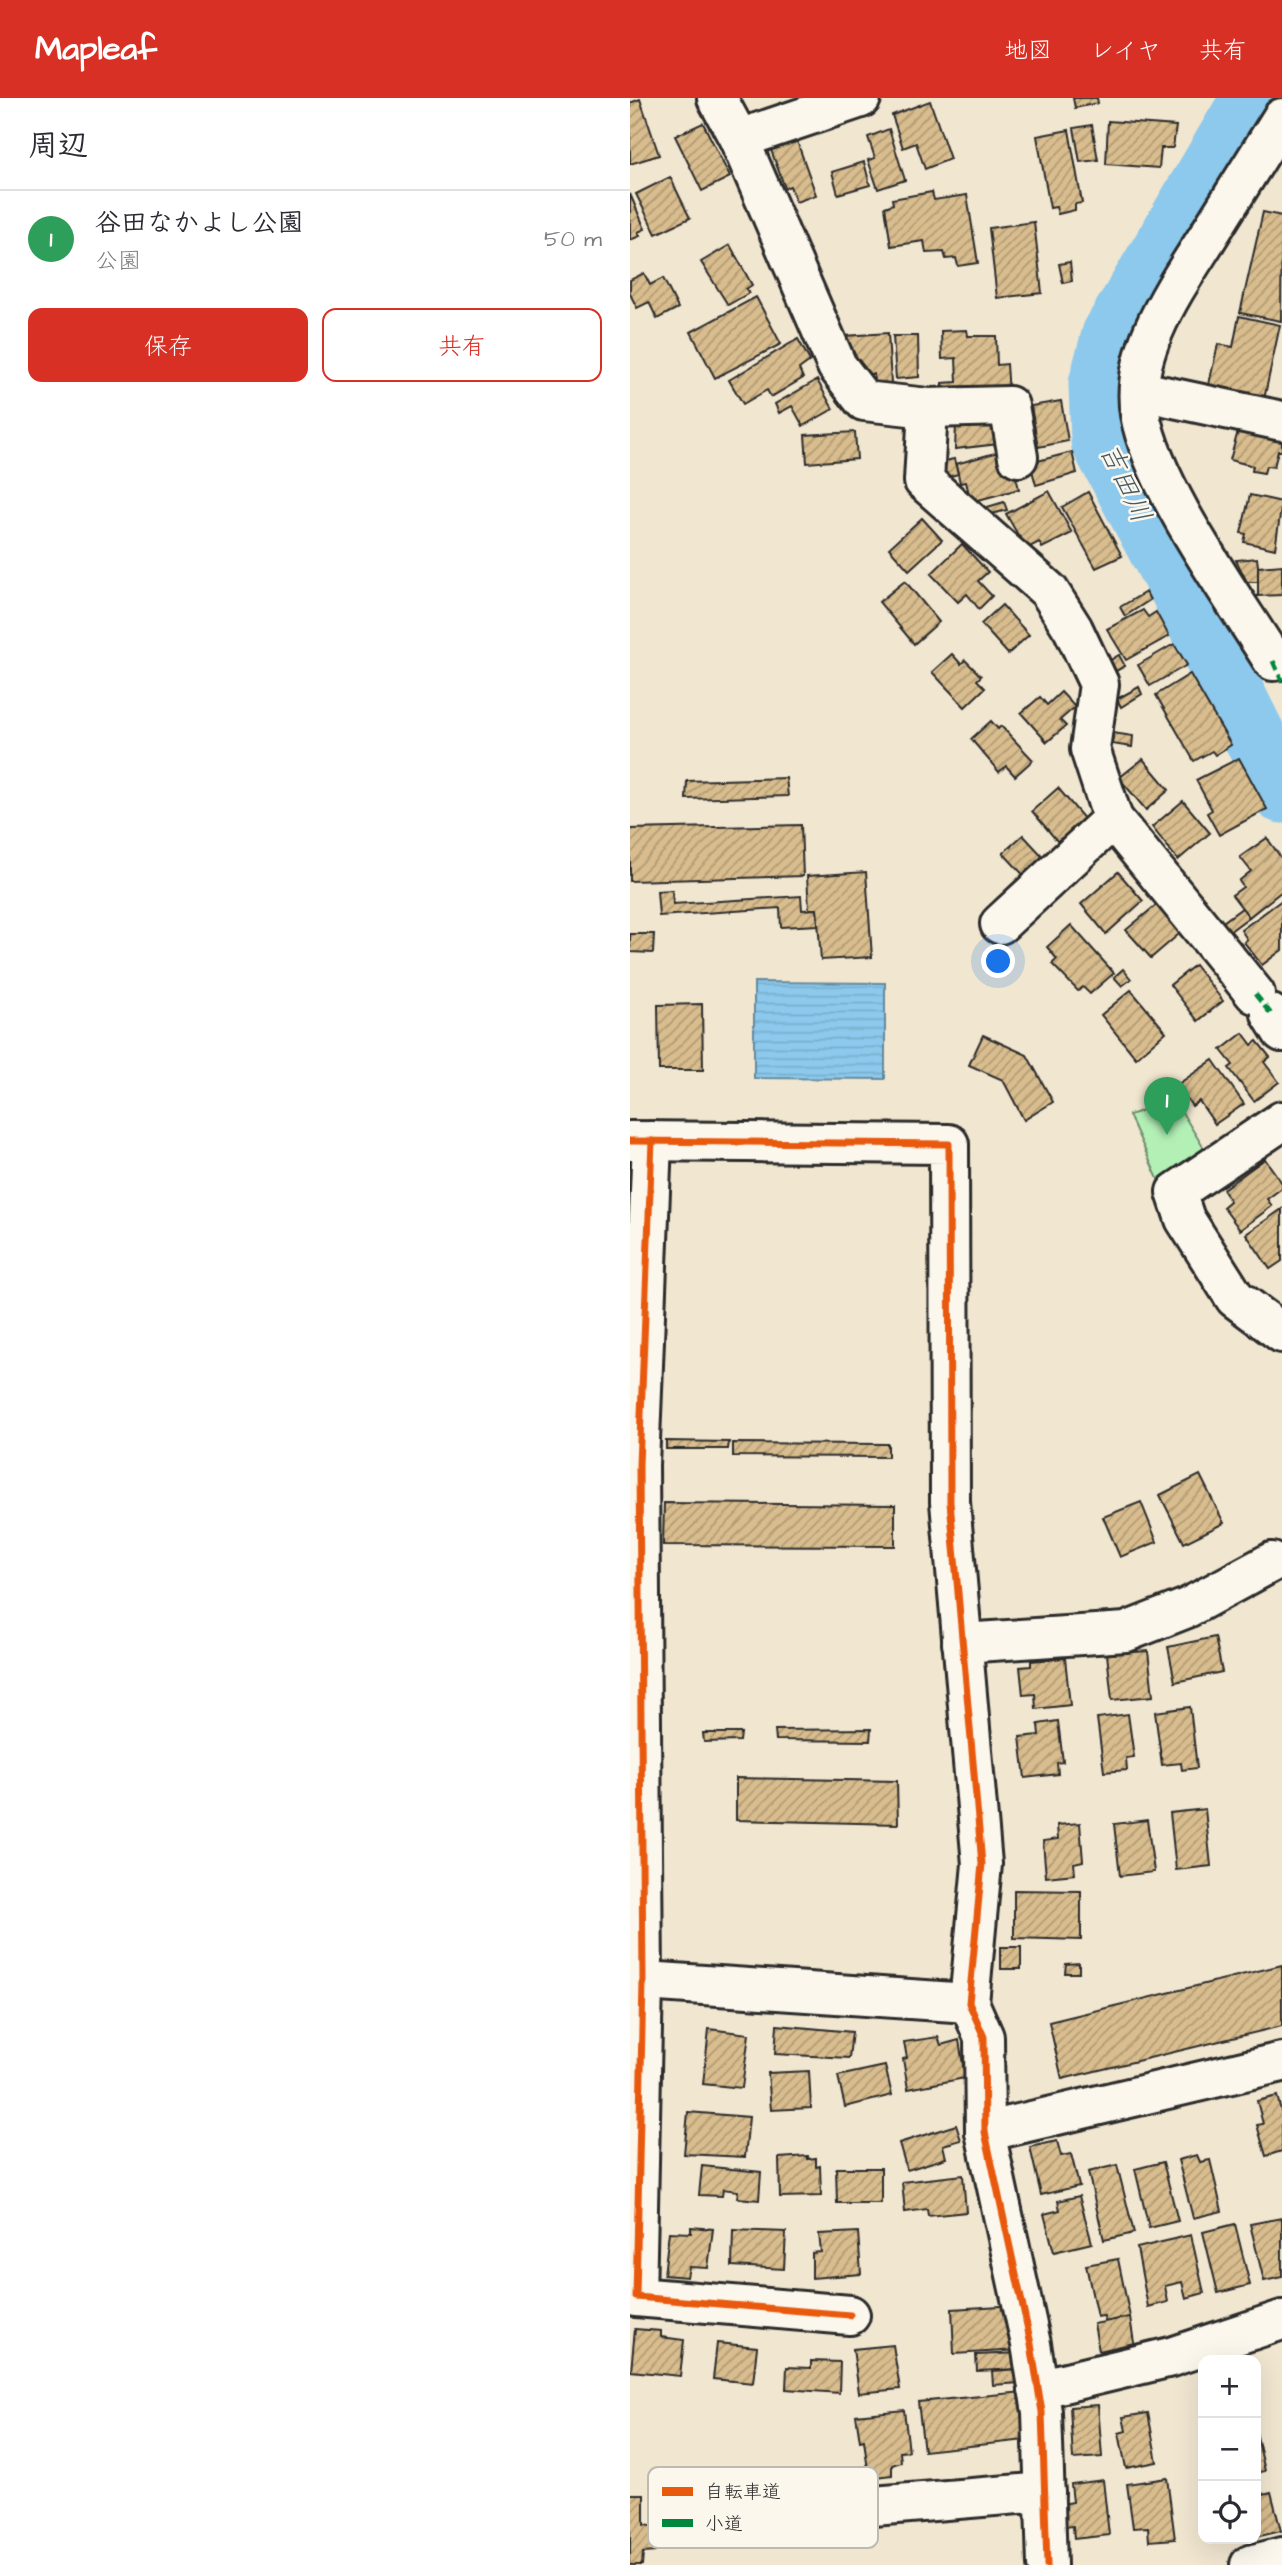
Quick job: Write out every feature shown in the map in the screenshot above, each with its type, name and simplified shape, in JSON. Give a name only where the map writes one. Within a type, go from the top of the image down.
[{"type":"street","points":[[717,98],[739,139],[837,366],[864,401],[928,408],[1009,406],[1018,457]]},
{"type":"street","points":[[739,139],[861,98]]},
{"type":"street","points":[[1282,118],[1271,154],[1158,318],[1143,359],[1140,412],[1165,482],[1273,661],[1282,660]]},
{"type":"street","points":[[1141,391],[1282,422]]},
{"type":"street","points":[[928,408],[923,481],[1049,591],[1073,629],[1099,684],[1090,749],[1113,819],[1269,1014]]},
{"type":"street","points":[[1000,924],[1113,819]]},
{"type":"street","points":[[1282,1121],[1176,1192],[1185,1219],[1236,1298],[1282,1332]]},
{"type":"street","points":[[849,2315],[636,2297],[641,1141],[949,1144],[950,1502],[982,1864],[969,2003],[984,2037],[985,2132],[1038,2389],[1047,2565]]},
{"type":"street","points":[[962,1643],[1126,1632],[1188,1608],[1272,1562]]},
{"type":"street","points":[[637,1981],[969,2003]]},
{"type":"street","points":[[985,2132],[1282,2062]]},
{"type":"street","points":[[1038,2389],[1171,2357],[1282,2320]]},
{"type":"street","points":[[878,2506],[1045,2492]]},
{"type":"street","points":[[1250,2565],[1282,2557]]},
{"type":"green space","points":[[1169,1091],[1208,1155],[1158,1179],[1129,1115],[1141,1111]]},
{"type":"water","points":[[754,982],[885,983],[885,1079],[754,1078]]},
{"type":"building","points":[[1073,98],[1097,98],[1098,103],[1075,108]]},
{"type":"building","points":[[640,99],[659,155],[630,164],[630,103]]},
{"type":"building","points":[[930,101],[950,159],[925,169],[916,143],[903,148],[892,115]]},
{"type":"building","points":[[1108,121],[1176,126],[1173,148],[1161,148],[1159,168],[1106,164]]},
{"type":"building","points":[[703,123],[730,177],[702,191],[675,136]]},
{"type":"building","points":[[1092,125],[1098,160],[1080,162],[1074,128]]},
{"type":"building","points":[[889,129],[905,180],[878,189],[868,160],[875,158],[868,137]]},
{"type":"building","points":[[1069,130],[1082,203],[1075,204],[1075,210],[1058,214],[1056,207],[1050,208],[1037,136]]},
{"type":"building","points":[[797,141],[816,195],[796,202],[790,186],[785,188],[771,150]]},
{"type":"building","points":[[864,162],[870,185],[838,194],[832,172]]},
{"type":"building","points":[[670,177],[690,218],[656,234],[636,194]]},
{"type":"building","points":[[932,192],[934,200],[967,195],[978,263],[958,266],[956,258],[946,259],[944,252],[926,253],[924,241],[891,246],[885,207],[893,204],[892,199]]},
{"type":"building","points":[[630,194],[645,229],[638,232],[640,236],[630,240]]},
{"type":"building","points":[[1263,212],[1282,216],[1281,321],[1240,313]]},
{"type":"building","points":[[1034,222],[1042,293],[997,298],[989,228]]},
{"type":"building","points":[[730,245],[752,285],[746,289],[749,293],[728,305],[701,262]]},
{"type":"building","points":[[1070,262],[1072,281],[1063,283],[1059,264]]},
{"type":"building","points":[[644,273],[650,285],[663,278],[678,308],[657,319],[649,302],[637,308],[630,294],[630,280]]},
{"type":"building","points":[[756,297],[781,344],[715,378],[691,332]]},
{"type":"building","points":[[1239,316],[1280,325],[1263,404],[1207,393],[1218,344],[1233,347]]},
{"type":"building","points":[[967,330],[968,336],[996,336],[997,365],[1007,364],[1009,394],[942,398],[942,383],[957,382],[956,358],[942,359],[941,331]]},
{"type":"building","points":[[888,333],[891,383],[875,384],[874,374],[860,374],[845,336]]},
{"type":"building","points":[[893,336],[918,336],[919,377],[896,379]]},
{"type":"building","points":[[798,339],[810,361],[799,369],[803,378],[771,397],[767,390],[743,404],[729,380]]},
{"type":"building","points":[[817,380],[833,409],[803,426],[792,406],[779,413],[775,404]]},
{"type":"building","points":[[1061,401],[1068,441],[1038,447],[1031,406]]},
{"type":"building","points":[[995,419],[998,444],[955,449],[956,424]]},
{"type":"building","points":[[1238,431],[1282,441],[1282,451],[1278,451],[1274,467],[1266,466],[1264,473],[1252,471],[1253,466],[1230,460]]},
{"type":"building","points":[[855,432],[857,459],[807,463],[805,435]]},
{"type":"building","points":[[1009,449],[1019,489],[971,502],[966,482],[960,483],[956,464]]},
{"type":"building","points":[[1072,452],[1077,473],[1036,485],[1030,463]]},
{"type":"building","points":[[954,459],[958,474],[940,479],[936,463]]},
{"type":"building","points":[[1049,491],[1072,533],[1042,548],[1039,542],[1026,549],[1006,514]]},
{"type":"building","points":[[1088,492],[1122,556],[1096,568],[1062,507]]},
{"type":"building","points":[[1250,495],[1282,502],[1275,549],[1244,542],[1246,534],[1241,533]]},
{"type":"building","points":[[1004,502],[1007,510],[984,516],[981,509]]},
{"type":"building","points":[[922,518],[942,540],[909,570],[889,548]]},
{"type":"building","points":[[962,544],[988,572],[978,581],[992,596],[979,609],[967,594],[958,602],[931,574]]},
{"type":"building","points":[[1257,558],[1260,582],[1247,582],[1236,560]]},
{"type":"building","points":[[1282,565],[1282,595],[1258,596],[1258,567]]},
{"type":"building","points":[[905,581],[939,622],[914,644],[879,602]]},
{"type":"building","points":[[1146,592],[1150,600],[1125,616],[1120,607]]},
{"type":"building","points":[[1002,605],[1029,635],[1008,654],[981,624]]},
{"type":"building","points":[[1143,610],[1148,617],[1156,612],[1169,636],[1126,660],[1107,629]]},
{"type":"building","points":[[1174,644],[1187,665],[1150,686],[1138,665]]},
{"type":"building","points":[[952,654],[961,664],[965,660],[981,676],[977,680],[985,688],[965,707],[932,672]]},
{"type":"building","points":[[1119,655],[1125,666],[1105,677],[1099,667]]},
{"type":"building","points":[[1190,674],[1231,745],[1215,755],[1212,751],[1194,761],[1156,695]]},
{"type":"building","points":[[1139,687],[1142,694],[1121,707],[1117,699]]},
{"type":"building","points":[[1061,692],[1075,707],[1060,720],[1066,726],[1047,742],[1021,713],[1040,697],[1047,705]]},
{"type":"building","points":[[991,721],[998,729],[1001,726],[1033,760],[1015,776],[1006,766],[999,772],[971,739]]},
{"type":"building","points":[[1113,733],[1133,736],[1132,747],[1112,744]]},
{"type":"building","points":[[1239,758],[1267,809],[1219,835],[1207,813],[1212,810],[1196,780]]},
{"type":"building","points":[[1143,759],[1169,790],[1146,810],[1119,778]]},
{"type":"building","points":[[786,778],[788,796],[686,799],[687,781]]},
{"type":"building","points":[[1058,788],[1086,821],[1057,841],[1032,811]]},
{"type":"building","points":[[1183,801],[1210,833],[1178,860],[1152,827]]},
{"type":"building","points":[[801,825],[803,876],[630,881],[630,829]]},
{"type":"building","points":[[1023,835],[1048,862],[1028,880],[1003,853]]},
{"type":"building","points":[[1267,838],[1282,859],[1282,891],[1249,917],[1232,895],[1243,887],[1239,881],[1251,871],[1240,857]]},
{"type":"building","points":[[866,872],[872,957],[821,960],[817,909],[809,909],[807,876]]},
{"type":"building","points":[[1118,872],[1143,901],[1106,934],[1081,904]]},
{"type":"building","points":[[672,890],[673,904],[801,896],[802,910],[817,909],[818,925],[781,927],[780,908],[659,916],[657,891]]},
{"type":"building","points":[[1282,900],[1282,950],[1262,965],[1244,942],[1247,939],[1241,930]]},
{"type":"building","points":[[1161,901],[1185,929],[1151,958],[1126,930]]},
{"type":"building","points":[[1242,908],[1249,917],[1230,931],[1223,922]]},
{"type":"building","points":[[1071,925],[1114,973],[1090,994],[1083,987],[1078,991],[1052,964],[1057,959],[1047,947]]},
{"type":"building","points":[[630,934],[654,934],[653,953],[630,952]]},
{"type":"building","points":[[1195,965],[1223,1001],[1198,1021],[1170,985]]},
{"type":"building","points":[[1123,969],[1131,979],[1122,986],[1114,977]]},
{"type":"building","points":[[1131,990],[1166,1032],[1136,1058],[1101,1015]]},
{"type":"building","points":[[702,1004],[703,1070],[659,1070],[658,1005]]},
{"type":"building","points":[[1243,1033],[1252,1045],[1257,1041],[1270,1057],[1264,1062],[1279,1082],[1254,1101],[1229,1068],[1233,1065],[1221,1050]]},
{"type":"building","points":[[983,1035],[1027,1055],[1053,1102],[1024,1120],[1003,1080],[969,1065]]},
{"type":"building","points":[[1213,1060],[1244,1104],[1215,1124],[1199,1101],[1192,1106],[1177,1085]]},
{"type":"building","points":[[1265,1159],[1282,1183],[1282,1188],[1267,1199],[1272,1206],[1240,1230],[1223,1207],[1230,1201],[1223,1189]]},
{"type":"building","points":[[1282,1209],[1282,1261],[1270,1269],[1246,1234]]},
{"type":"building","points":[[666,1441],[729,1442],[728,1449],[666,1449]]},
{"type":"building","points":[[733,1443],[888,1444],[888,1457],[733,1456]]},
{"type":"building","points":[[1200,1475],[1224,1523],[1184,1543],[1160,1495]]},
{"type":"building","points":[[1141,1502],[1157,1542],[1120,1557],[1103,1517]]},
{"type":"building","points":[[664,1503],[895,1505],[895,1546],[663,1545]]},
{"type":"building","points":[[1215,1637],[1222,1672],[1175,1682],[1168,1647]]},
{"type":"building","points":[[1148,1651],[1153,1696],[1112,1700],[1107,1654]]},
{"type":"building","points":[[1065,1658],[1070,1705],[1036,1709],[1035,1694],[1023,1695],[1020,1667],[1031,1666],[1031,1661]]},
{"type":"building","points":[[1190,1707],[1197,1768],[1182,1770],[1181,1763],[1162,1765],[1155,1712]]},
{"type":"building","points":[[1128,1714],[1134,1757],[1126,1758],[1127,1770],[1104,1772],[1097,1718]]},
{"type":"building","points":[[1058,1721],[1063,1762],[1057,1763],[1058,1774],[1025,1778],[1020,1737],[1039,1735],[1038,1724]]},
{"type":"building","points":[[871,1729],[870,1741],[776,1740],[775,1730]]},
{"type":"building","points":[[703,1733],[741,1733],[740,1741],[704,1742]]},
{"type":"building","points":[[736,1778],[897,1781],[898,1824],[736,1820]]},
{"type":"building","points":[[1205,1809],[1211,1866],[1176,1870],[1170,1813]]},
{"type":"building","points":[[1147,1820],[1154,1872],[1120,1876],[1114,1824]]},
{"type":"building","points":[[1080,1823],[1083,1861],[1074,1863],[1075,1874],[1046,1877],[1043,1841],[1058,1839],[1057,1825]]},
{"type":"building","points":[[1014,1890],[1081,1891],[1081,1940],[1014,1938]]},
{"type":"building","points":[[1001,1947],[1021,1947],[1021,1969],[1001,1969]]},
{"type":"building","points":[[1079,1963],[1079,1973],[1065,1973],[1066,1964]]},
{"type":"building","points":[[1282,1965],[1282,2026],[1062,2079],[1049,2022]]},
{"type":"building","points":[[777,2025],[852,2032],[849,2058],[775,2054]]},
{"type":"building","points":[[709,2029],[749,2034],[742,2088],[703,2084]]},
{"type":"building","points":[[938,2037],[941,2045],[959,2040],[965,2078],[908,2089],[903,2059],[907,2058],[904,2042]]},
{"type":"building","points":[[885,2066],[892,2095],[845,2107],[838,2076]]},
{"type":"building","points":[[809,2071],[811,2108],[771,2110],[768,2073]]},
{"type":"building","points":[[1277,2096],[1282,2114],[1282,2151],[1266,2156],[1257,2125],[1263,2124],[1257,2101]]},
{"type":"building","points":[[688,2112],[749,2117],[745,2157],[684,2154]]},
{"type":"building","points":[[956,2125],[961,2140],[943,2145],[946,2158],[907,2170],[899,2143]]},
{"type":"building","points":[[1057,2141],[1061,2156],[1071,2154],[1079,2186],[1041,2195],[1030,2147]]},
{"type":"building","points":[[1197,2155],[1200,2162],[1210,2160],[1222,2211],[1193,2218],[1178,2160]]},
{"type":"building","points":[[808,2156],[808,2159],[816,2158],[816,2167],[820,2166],[821,2196],[780,2197],[779,2158]]},
{"type":"building","points":[[1163,2162],[1178,2221],[1149,2228],[1135,2169]]},
{"type":"building","points":[[1117,2165],[1134,2233],[1104,2240],[1088,2172]]},
{"type":"building","points":[[702,2166],[761,2172],[759,2200],[737,2198],[738,2191],[723,2189],[722,2196],[699,2195]]},
{"type":"building","points":[[836,2168],[881,2168],[881,2203],[837,2203]]},
{"type":"building","points":[[963,2175],[966,2212],[928,2216],[927,2209],[905,2212],[902,2182]]},
{"type":"building","points":[[1079,2196],[1092,2243],[1054,2252],[1044,2214],[1060,2210],[1058,2201]]},
{"type":"building","points":[[1282,2218],[1282,2277],[1264,2281],[1250,2224]]},
{"type":"building","points":[[1235,2224],[1250,2285],[1218,2293],[1203,2232]]},
{"type":"building","points":[[691,2227],[713,2229],[708,2268],[689,2267],[687,2277],[664,2275],[669,2232],[691,2233]]},
{"type":"building","points":[[733,2230],[786,2232],[784,2269],[732,2266]]},
{"type":"building","points":[[858,2232],[861,2274],[812,2278],[812,2253],[821,2252],[819,2234]]},
{"type":"building","points":[[1191,2235],[1204,2293],[1186,2298],[1182,2282],[1165,2286],[1168,2302],[1148,2307],[1137,2248]]},
{"type":"building","points":[[1118,2259],[1130,2317],[1105,2322],[1104,2316],[1097,2317],[1086,2265]]},
{"type":"building","points":[[1017,2305],[1019,2350],[954,2354],[952,2309]]},
{"type":"building","points":[[1130,2317],[1134,2343],[1099,2351],[1094,2324]]},
{"type":"building","points":[[635,2329],[661,2331],[661,2337],[684,2340],[680,2376],[631,2371]]},
{"type":"building","points":[[717,2343],[757,2347],[753,2383],[713,2379]]},
{"type":"building","points":[[893,2345],[900,2389],[859,2393],[853,2349]]},
{"type":"building","points":[[1019,2353],[1020,2369],[977,2371],[976,2355]]},
{"type":"building","points":[[811,2361],[840,2362],[839,2393],[786,2389],[787,2367],[811,2368]]},
{"type":"building","points":[[1020,2369],[1020,2383],[993,2385],[992,2371]]},
{"type":"building","points":[[1023,2392],[1027,2440],[924,2451],[918,2402]]},
{"type":"building","points":[[1098,2405],[1102,2457],[1073,2459],[1070,2407]]},
{"type":"building","points":[[904,2410],[909,2451],[900,2452],[901,2462],[892,2465],[892,2475],[878,2477],[878,2467],[868,2467],[864,2440],[860,2441],[856,2415]]},
{"type":"building","points":[[1148,2413],[1157,2462],[1126,2468],[1119,2433],[1126,2431],[1123,2417]]},
{"type":"building","points":[[1261,2454],[1265,2471],[1261,2472]]},
{"type":"building","points":[[1167,2478],[1175,2539],[1149,2541],[1148,2527],[1133,2528],[1127,2484]]},
{"type":"building","points":[[1103,2480],[1109,2535],[1074,2539],[1073,2526],[1065,2527],[1062,2504],[1073,2502],[1071,2484]]},
{"type":"building","points":[[1271,2492],[1281,2531],[1261,2536],[1261,2495]]},
{"type":"building","points":[[630,2494],[644,2494],[644,2525],[648,2526],[648,2548],[655,2548],[655,2552],[643,2553],[642,2565],[630,2565]]},
{"type":"waterway","name":"吉田川","points":[[1253,98],[1113,335],[1100,384],[1102,441],[1193,612],[1282,792]]},
{"type":"marked path","points":[[1273,661],[1282,681]]},
{"type":"marked path","points":[[1255,994],[1271,1014]]},
{"type":"cycle path","points":[[630,1141],[949,1144],[950,1502],[982,1864],[969,2003],[984,2037],[985,2132],[1031,2344],[1042,2412],[1047,2565]]},
{"type":"cycle path","points":[[652,1141],[639,1465],[643,1982],[636,2297],[850,2315]]},
{"type":"place","name":"谷田なかよし公園","points":[[1167,1135]]}]
